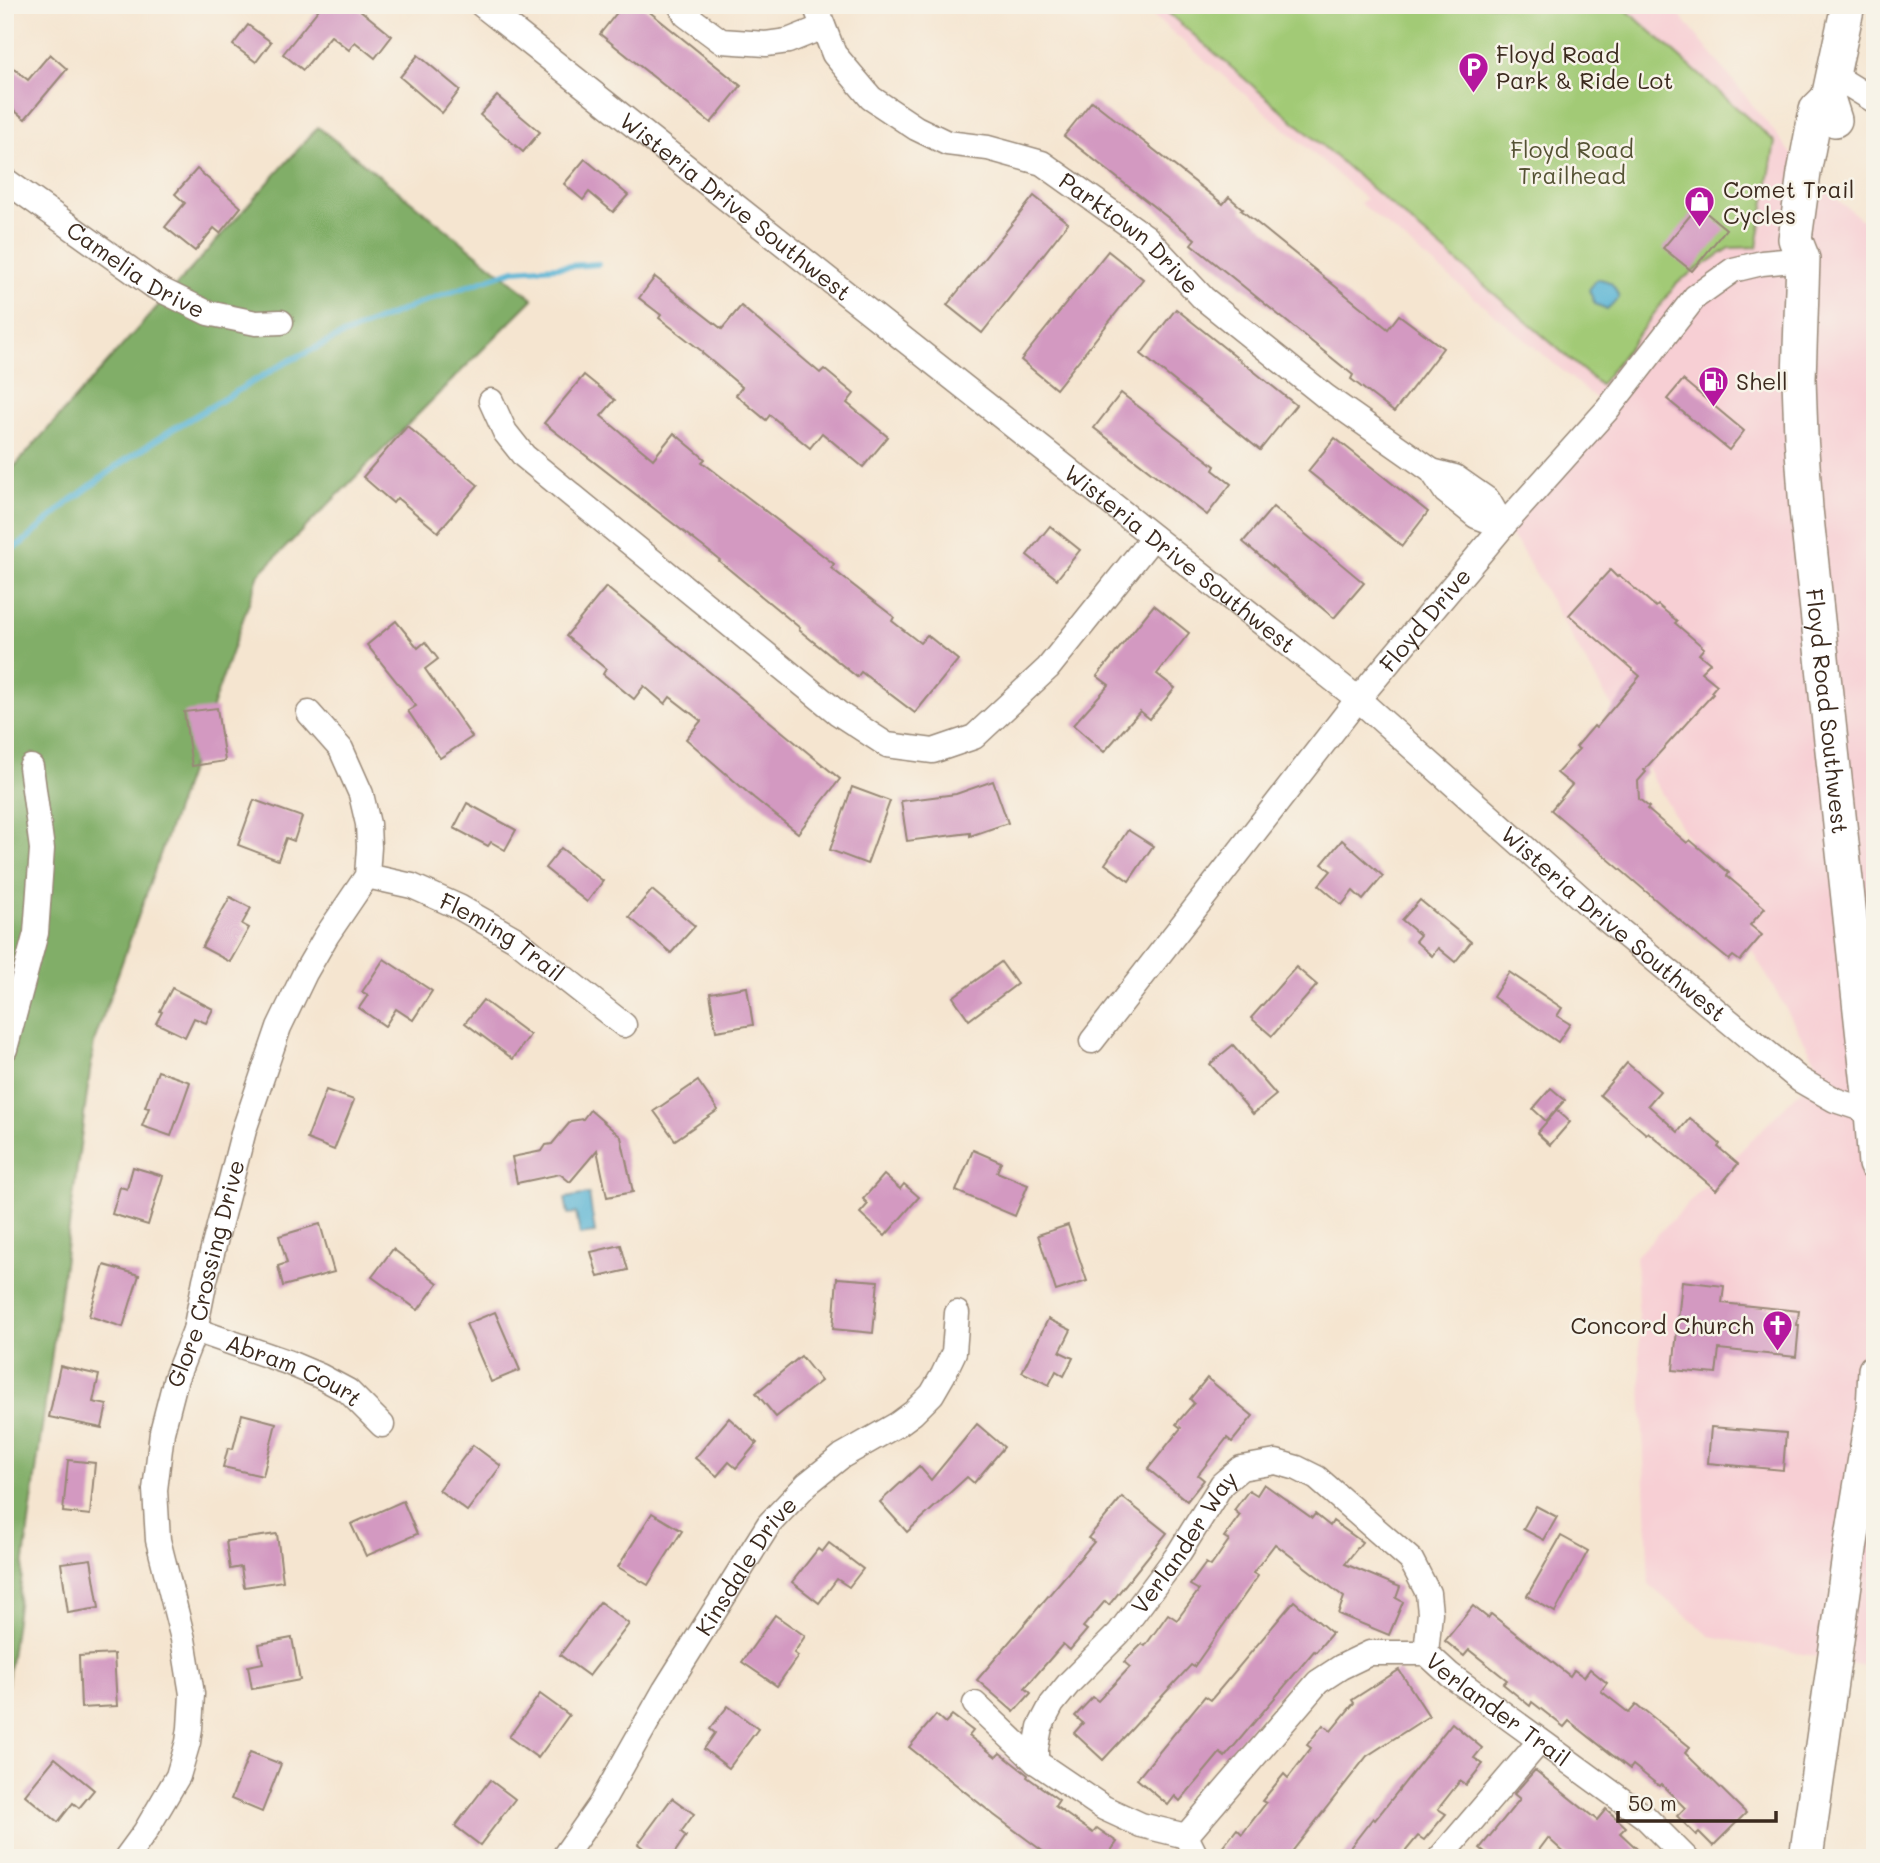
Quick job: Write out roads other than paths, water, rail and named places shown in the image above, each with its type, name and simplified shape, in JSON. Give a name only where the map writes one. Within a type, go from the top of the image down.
[{"type":"main road","name":"Floyd Road Southwest","points":[[1848,5],[1830,86],[1816,110],[1804,173],[1796,239],[1803,259],[1799,379],[1805,496],[1875,1164]]},
{"type":"main road","points":[[1806,1858],[1850,1549],[1874,1410],[1875,1370]]},
{"type":"street","name":"Wisteria Drive Southwest","points":[[482,5],[1358,699],[1589,905],[1800,1080],[1835,1100],[1871,1112]]},
{"type":"street","name":"Parktown Drive","points":[[680,5],[686,15],[721,41],[766,44],[788,41],[819,16],[834,54],[871,98],[916,128],[947,143],[988,148],[1042,163],[1146,237],[1203,298],[1325,396],[1432,471],[1446,492],[1476,516],[1503,526]]},
{"type":"street","points":[[1830,86],[1875,101]]},
{"type":"street","name":"Camelia Drive","points":[[5,180],[155,287],[208,313],[257,323],[281,322]]},
{"type":"street","name":"Floyd Drive","points":[[1092,1041],[1358,699],[1503,526],[1607,410],[1695,297],[1733,270],[1762,263],[1803,259]]},
{"type":"street","points":[[491,401],[505,432],[524,456],[838,713],[887,745],[933,751],[974,737],[1048,668],[1153,537]]},
{"type":"street","name":"Glore Crossing Drive","points":[[126,1858],[145,1832],[178,1776],[190,1728],[192,1694],[183,1640],[158,1540],[155,1490],[162,1432],[176,1378],[195,1330],[205,1280],[244,1130],[279,1027],[305,973],[367,876],[368,824],[361,794],[341,749],[309,713]]},
{"type":"street","points":[[5,1049],[36,933],[42,849],[31,767]]},
{"type":"street","name":"Fleming Trail","points":[[367,876],[412,886],[459,906],[516,939],[624,1025]]},
{"type":"street","name":"Kinsdale Drive","points":[[563,1858],[600,1805],[665,1690],[769,1524],[824,1470],[913,1413],[932,1394],[954,1352],[957,1313]]},
{"type":"street","name":"Abram Court","points":[[195,1330],[320,1376],[348,1391],[382,1425]]},
{"type":"street","name":"Verlander Way","points":[[1036,1762],[1040,1727],[1052,1704],[1119,1633],[1177,1556],[1222,1484],[1241,1468],[1276,1462],[1317,1478],[1411,1560],[1428,1593],[1430,1614],[1426,1653]]},
{"type":"street","name":"Verlander Trail","points":[[1191,1847],[1318,1682],[1340,1667],[1370,1653],[1426,1653],[1450,1675],[1645,1817],[1686,1858]]},
{"type":"street","points":[[975,1704],[1036,1762],[1104,1808],[1191,1847]]},
{"type":"street","points":[[1440,1858],[1540,1741]]},
{"type":"water","points":[[1597,279],[1612,284],[1619,298],[1607,309],[1595,304],[1589,290]]},
{"type":"water","points":[[589,1194],[595,1233],[580,1235],[576,1213],[568,1214],[565,1198]]},
{"type":"waterway","points":[[5,552],[22,543],[69,502],[120,464],[173,429],[281,365],[338,337],[425,301],[514,270],[598,264]]},
{"type":"place","name":"Floyd Road Park & Ride Lot","points":[[1473,94]]},
{"type":"place","name":"Comet Trail Cycles","points":[[1700,229]]},
{"type":"place","name":"Shell","points":[[1713,408]]},
{"type":"place","name":"Concord Church","points":[[1777,1352]]},
{"type":"park label","name":"Floyd Road Trailhead","points":[[1572,162]]}]
